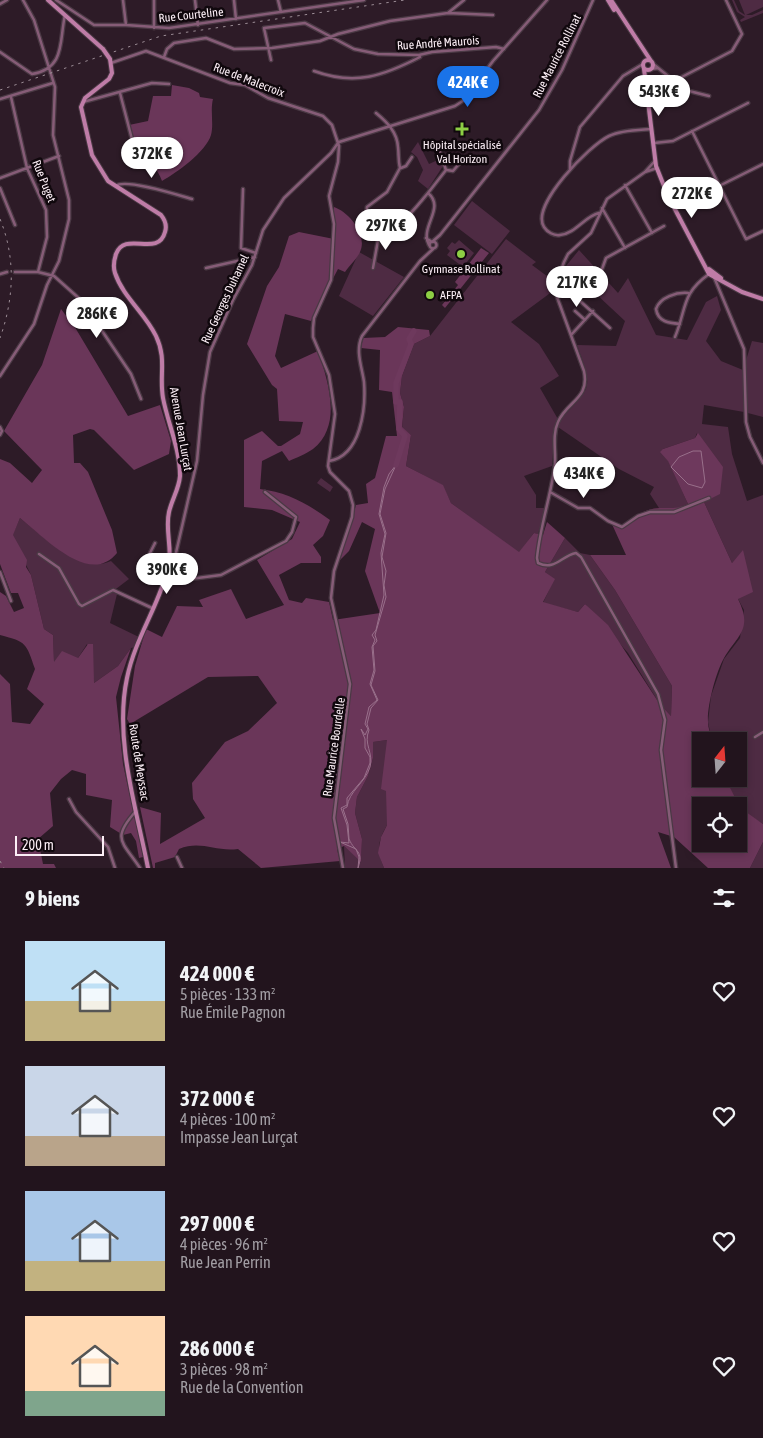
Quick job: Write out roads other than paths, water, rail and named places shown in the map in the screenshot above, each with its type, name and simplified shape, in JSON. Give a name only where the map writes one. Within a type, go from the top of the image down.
[{"type":"main road","points":[[48,0],[103,49],[111,61],[112,73],[107,83],[88,95],[82,102]]},
{"type":"main road","points":[[610,0],[651,62],[651,69],[646,76]]},
{"type":"main road","points":[[610,0],[624,21]]},
{"type":"main road","points":[[643,52],[655,169],[660,180],[712,275],[742,292],[763,300]]},
{"type":"main road","points":[[644,66],[651,62]]},
{"type":"main road","points":[[644,66],[651,69]]},
{"type":"main road","name":"Avenue Jean Lurçat","points":[[82,102],[81,113],[95,161],[105,178],[161,215],[166,223],[166,231],[158,242],[151,245],[133,242],[125,244],[118,249],[114,260],[114,271],[119,281],[155,333],[163,354],[163,399],[177,453],[180,476],[169,512],[170,556],[164,577]]},
{"type":"main road","name":"Route de Meyssac","points":[[148,868],[124,748],[123,707],[131,661],[164,577]]},
{"type":"street","points":[[0,4],[7,0]]},
{"type":"street","points":[[0,376],[34,324],[59,261],[69,213],[69,200],[52,124],[56,96],[34,20],[23,0]]},
{"type":"street","name":"Rue Courteline","points":[[56,0],[89,24],[97,26],[126,25],[154,28],[198,25],[344,1],[364,0]]},
{"type":"street","points":[[124,0],[126,25]]},
{"type":"street","points":[[154,0],[154,28]]},
{"type":"street","points":[[195,0],[198,25]]},
{"type":"street","points":[[234,0],[236,19]]},
{"type":"street","points":[[278,0],[281,12]]},
{"type":"street","points":[[448,13],[464,0]]},
{"type":"street","points":[[329,461],[335,414],[329,375],[313,338],[313,328],[314,318],[330,280],[334,224],[330,196],[338,162],[338,142],[455,106],[473,89],[500,52],[547,0]]},
{"type":"street","name":"Rue Maurice Rollinat","points":[[436,245],[440,236],[539,110],[562,70],[593,0]]},
{"type":"street","points":[[674,81],[732,51],[741,38],[739,26],[726,0]]},
{"type":"street","points":[[164,57],[170,45],[174,43],[206,38],[229,48],[268,48],[331,38],[338,34],[390,21],[448,13],[493,15]]},
{"type":"street","points":[[0,52],[32,74],[48,68],[59,55],[65,15]]},
{"type":"street","name":"Rue André Maurois","points":[[268,48],[264,28],[303,23],[331,38],[370,53],[422,55],[432,52],[504,49]]},
{"type":"street","points":[[268,48],[271,60]]},
{"type":"street","name":"Rue André Maurois","points":[[493,48],[500,52]]},
{"type":"street","name":"Rue de Malecroix","points":[[111,61],[142,51],[164,57],[230,83],[245,85],[268,98],[323,116],[332,125],[338,142]]},
{"type":"street","points":[[408,54],[412,57],[409,61]]},
{"type":"street","points":[[314,71],[339,79],[357,79],[373,76],[422,55]]},
{"type":"street","points":[[651,62],[685,90],[709,96]]},
{"type":"street","points":[[570,169],[570,161],[580,127],[623,76],[644,66]]},
{"type":"street","points":[[651,69],[660,68]]},
{"type":"street","points":[[0,99],[53,83]]},
{"type":"street","points":[[82,102],[152,83],[169,84]]},
{"type":"street","points":[[120,93],[134,148],[141,157]]},
{"type":"street","name":"Rue Puget","points":[[11,97],[28,168],[46,210],[48,223],[38,272]]},
{"type":"street","points":[[653,144],[673,141],[748,103]]},
{"type":"street","points":[[376,112],[391,126],[398,147],[397,157],[400,168]]},
{"type":"street","points":[[600,213],[593,214],[563,235],[555,235],[545,228],[541,219],[542,210],[570,169],[610,136],[651,129]]},
{"type":"street","points":[[692,131],[746,239],[763,231]]},
{"type":"street","name":"Rue Georges Duhamel","points":[[170,579],[197,461],[208,359],[232,300],[255,257],[263,230],[284,198],[331,153],[338,142]]},
{"type":"street","points":[[440,152],[446,170]]},
{"type":"street","points":[[0,178],[58,156]]},
{"type":"street","points":[[380,229],[366,220],[366,210],[387,192],[400,168],[406,166],[412,157]]},
{"type":"street","points":[[446,170],[453,171],[464,158]]},
{"type":"street","points":[[645,172],[654,161]]},
{"type":"street","points":[[719,186],[763,164]]},
{"type":"street","points":[[655,169],[645,172],[609,196],[591,233],[568,254],[556,284],[557,297],[584,371],[586,383],[582,392],[556,426],[555,464],[537,558],[538,563],[552,566],[572,554],[576,553],[581,557],[658,694],[665,720],[661,750],[676,868]]},
{"type":"street","points":[[380,229],[398,223],[412,214],[446,170]]},
{"type":"street","points":[[116,186],[121,183],[136,184],[192,199]]},
{"type":"street","points":[[625,185],[652,233]]},
{"type":"street","points":[[0,188],[15,225]]},
{"type":"street","points":[[243,189],[241,248],[256,253]]},
{"type":"street","points":[[428,193],[433,198],[434,207],[426,231],[426,238],[430,247]]},
{"type":"street","points":[[602,208],[625,248]]},
{"type":"street","points":[[602,268],[606,258],[664,226]]},
{"type":"street","points":[[373,268],[380,229]]},
{"type":"street","name":"Rue Maurice Rollinat","points":[[430,247],[432,242],[440,236]]},
{"type":"street","points":[[426,238],[436,245]]},
{"type":"street","points":[[329,461],[348,450],[359,434],[364,385],[358,351],[362,336],[430,247],[436,245]]},
{"type":"street","points":[[206,268],[255,257]]},
{"type":"street","points":[[0,274],[7,272]]},
{"type":"street","points":[[15,272],[38,272],[52,276],[82,301],[131,374],[141,399]]},
{"type":"street","points":[[675,337],[688,293],[703,278],[712,275],[744,350],[746,422],[750,437],[763,463]]},
{"type":"street","points":[[570,292],[610,328]]},
{"type":"street","points":[[680,324],[664,321],[657,314],[656,309],[664,300],[674,294],[688,293]]},
{"type":"street","points":[[575,311],[585,320]]},
{"type":"street","points":[[571,335],[593,311]]},
{"type":"street","points":[[0,428],[2,431],[0,435]]},
{"type":"street","name":"Rue Maurice Bourdelle","points":[[329,461],[330,472],[348,491],[353,506],[352,517],[334,571],[330,598],[350,684],[334,818],[343,868]]},
{"type":"street","points":[[155,543],[150,552],[158,572],[164,577],[174,581],[221,575],[286,541],[292,532],[296,517],[265,492]]},
{"type":"street","points":[[550,492],[578,508],[590,508],[608,521],[622,527],[638,516],[650,512],[674,512],[709,498]]},
{"type":"street","points":[[39,554],[59,568],[79,604],[82,606],[113,590],[152,608]]},
{"type":"street","points":[[0,572],[10,601]]},
{"type":"street","points":[[755,737],[763,732]]},
{"type":"street","points":[[69,799],[76,812],[108,847],[115,868]]},
{"type":"street","points":[[136,810],[124,825],[120,838],[122,846],[140,868]]},
{"type":"street","points":[[177,857],[182,868]]},
{"type":"waterway","points":[[396,465],[405,436],[399,429],[400,402],[396,402],[396,383],[411,344],[409,339],[414,331]]},
{"type":"railway","points":[[0,90],[161,36],[405,0]]},
{"type":"railway","points":[[0,219],[9,249],[11,264],[8,308],[0,338]]},
{"type":"railway","points":[[0,861],[4,868]]},
{"type":"place","name":"Hôpital spécialisé Val Horizon","points":[[462,129]]},
{"type":"place","name":"Gymnase Rollinat","points":[[461,254]]},
{"type":"place","name":"AFPA","points":[[430,295]]}]
